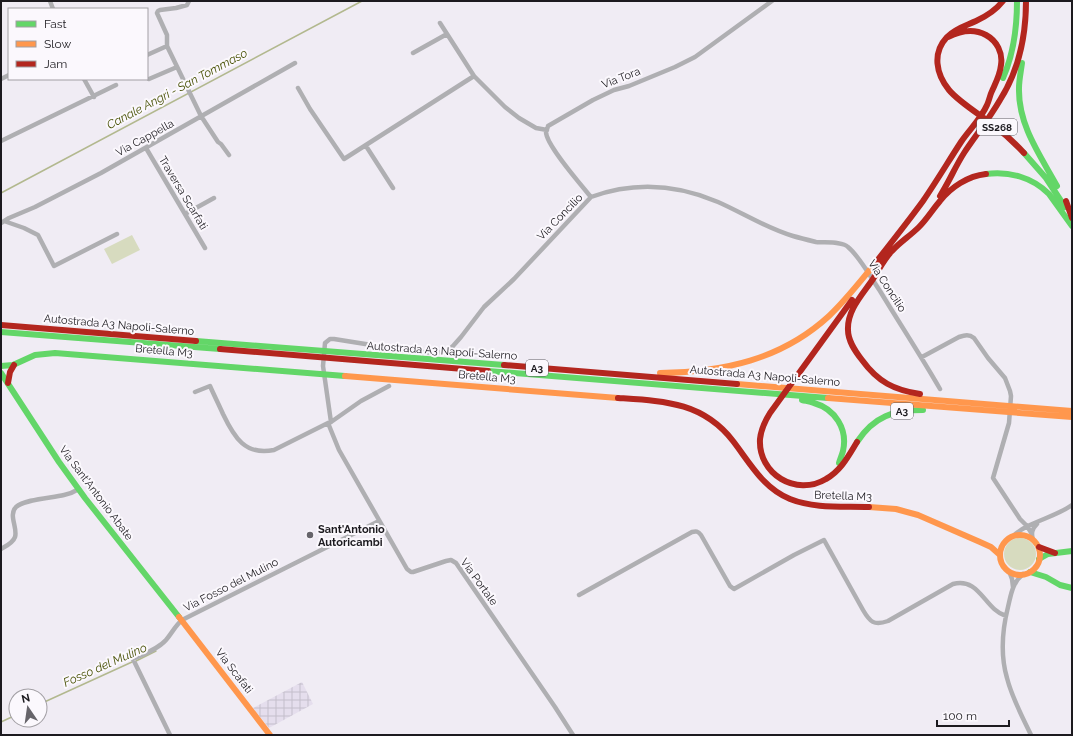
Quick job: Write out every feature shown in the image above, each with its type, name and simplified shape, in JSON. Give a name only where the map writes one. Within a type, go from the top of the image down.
[{"type":"main road","name":"SS268","points":[[1003,1],[989,15],[959,28],[943,42],[937,59],[939,74],[945,85],[956,96],[1006,135],[1030,158],[1051,184],[1072,219]]},
{"type":"main road","name":"SS268","points":[[917,208],[999,87],[1011,58],[1015,42],[1017,1]]},
{"type":"main road","name":"SS268","points":[[1026,1],[1027,37],[1019,88],[1021,113],[1027,131],[1065,200],[1072,219]]},
{"type":"main road","name":"SS268","points":[[928,216],[964,153],[1006,91],[1018,63],[1024,43],[1027,14]]},
{"type":"main road","name":"SS268","points":[[948,37],[960,32],[976,31],[992,40],[999,50],[1002,61],[1000,72],[986,107]]},
{"type":"main road","points":[[928,216],[954,187],[974,176],[996,172],[1026,178],[1034,183],[1056,202],[1072,226]]},
{"type":"main road","name":"A3","points":[[917,208],[772,411],[761,433],[760,441],[763,458],[778,478],[795,485],[811,485],[828,478],[841,467],[868,428],[875,422],[890,415],[898,412],[915,410],[952,412],[998,408]]},
{"type":"main road","name":"A3","points":[[566,370],[616,370],[655,373],[695,372],[755,360],[781,349],[817,326],[834,312],[875,268],[919,227],[928,216]]},
{"type":"main road","name":"A3","points":[[875,268],[852,308],[847,329],[852,347],[872,373],[884,383],[902,391],[969,399],[998,408]]},
{"type":"main road","name":"Autostrada A3 Napoli-Salerno","points":[[1,326],[566,370],[998,408],[1072,417]]},
{"type":"main road","name":"Autostrada A3 Napoli-Salerno","points":[[1,332],[731,390],[998,408],[1072,411]]},
{"type":"main road","name":"Bretella M3","points":[[1,372],[5,372],[8,366],[35,355],[55,353],[622,398],[676,404],[697,411],[716,423],[733,441],[764,482],[790,499],[806,504],[824,506],[869,506],[903,511],[917,515],[987,544],[1000,555]]},
{"type":"main road","points":[[8,366],[8,384]]},
{"type":"main road","name":"Via Sant'Antonio Abate","points":[[1,372],[79,489],[182,620]]},
{"type":"main road","name":"A3","points":[[731,390],[775,398],[805,400],[816,403],[830,411],[840,422],[845,437],[842,458],[834,473]]},
{"type":"main road","points":[[1046,578],[1039,561],[1039,548],[1032,537],[1014,534],[1004,542],[1000,555],[1003,564],[1015,574],[1030,572],[1039,561],[1048,554],[1072,550]]},
{"type":"main road","name":"Bretella M3","points":[[987,544],[1004,542]]},
{"type":"main road","points":[[1039,548],[1056,553]]},
{"type":"main road","points":[[1030,572],[1060,585],[1072,588]]},
{"type":"main road","name":"Via Scafati","points":[[182,620],[270,735]]},
{"type":"street","points":[[189,1],[187,5],[158,11],[157,13],[167,34],[167,46],[201,116],[218,142],[222,144],[229,155]]},
{"type":"street","name":"Via Tora","points":[[547,130],[548,126],[593,100],[614,90],[676,67],[695,57],[772,1]]},
{"type":"street","points":[[440,23],[474,76],[505,107],[519,118],[536,128],[547,130],[546,133],[551,144],[566,166],[592,197]]},
{"type":"street","points":[[414,53],[446,34]]},
{"type":"street","points":[[148,55],[167,46]]},
{"type":"street","name":"Via Cappella","points":[[2,222],[35,207],[146,148],[295,63]]},
{"type":"street","points":[[148,79],[177,67]]},
{"type":"street","points":[[298,88],[304,100],[344,159],[474,76]]},
{"type":"street","points":[[85,80],[94,97]]},
{"type":"street","points":[[1,141],[116,85]]},
{"type":"street","points":[[366,146],[393,188]]},
{"type":"street","name":"Traversa Scarfati","points":[[146,148],[205,248]]},
{"type":"street","name":"Via Concilio","points":[[330,422],[323,368],[327,340],[334,339],[409,351],[436,353],[448,350],[461,337],[484,307],[514,279],[592,197],[641,186],[677,189],[690,192],[769,227],[791,235],[818,242],[845,244],[862,263],[922,357],[940,389]]},
{"type":"street","points":[[185,214],[214,198]]},
{"type":"street","points":[[2,222],[24,228],[38,235],[54,266],[117,234]]},
{"type":"street","points":[[922,357],[963,335],[972,336],[1005,378],[1009,386],[1011,396],[1009,423],[993,478],[1020,519],[1027,526],[1032,537]]},
{"type":"street","points":[[195,392],[210,386],[234,434],[241,443],[246,447],[267,452],[274,450],[330,422],[361,401],[388,386]]},
{"type":"street","name":"Via Portale","points":[[330,422],[339,450],[407,569],[411,572],[417,571],[451,560],[456,563],[573,735]]},
{"type":"street","points":[[1,549],[13,541],[16,537],[13,514],[17,506],[29,502],[65,495],[79,489]]},
{"type":"street","points":[[1014,534],[1027,526],[1063,511],[1072,505]]},
{"type":"street","points":[[1014,534],[1021,524],[1020,519]]},
{"type":"street","points":[[1032,537],[1034,528],[1042,520]]},
{"type":"street","name":"Via Fosso del Mulino","points":[[170,735],[133,659],[158,647],[167,640],[177,624],[182,620],[379,521]]},
{"type":"street","points":[[579,595],[696,531],[701,535],[730,586],[734,589],[824,540],[863,610],[872,622],[878,623],[888,621],[959,582],[973,586],[996,612],[1006,616]]},
{"type":"street","points":[[1010,571],[1013,587]]},
{"type":"street","points":[[1023,574],[1016,581],[1013,587],[1006,616],[1002,646],[1005,669],[1012,694],[1030,735]]},
{"type":"shaded area","points":[[302,682],[313,704],[269,728],[253,708]]},
{"type":"green space","points":[[132,235],[140,250],[112,264],[104,249]]},
{"type":"green space","points":[[1017,538],[1023,538],[1032,542],[1036,554],[1032,566],[1023,570],[1017,570],[1008,566],[1004,557],[1004,551],[1008,542]]},
{"type":"waterway","name":"Canale Angri - San Tommaso","points":[[1,193],[362,1]]},
{"type":"waterway","name":"Fosso del Mulino","points":[[136,661],[156,651]]},
{"type":"waterway","name":"Fosso del Mulino","points":[[48,700],[132,662]]},
{"type":"waterway","name":"Fosso del Mulino","points":[[1,722],[8,719]]},
{"type":"traffic: fast","points":[[1003,78],[1010,59],[1014,40],[1017,1]]},
{"type":"traffic: fast","points":[[1022,63],[1019,88],[1022,115],[1031,139],[1057,186]]},
{"type":"traffic: fast","points":[[1024,153],[1046,178],[1065,207]]},
{"type":"traffic: fast","points":[[986,174],[1003,173],[1020,176],[1035,183],[1049,194],[1072,226]]},
{"type":"traffic: fast","points":[[1,332],[220,349]]},
{"type":"traffic: fast","points":[[196,341],[504,365]]},
{"type":"traffic: fast","points":[[1,366],[13,365],[35,355],[55,353],[345,376]]},
{"type":"traffic: fast","points":[[488,371],[828,398]]},
{"type":"traffic: fast","points":[[1,373],[59,462],[85,498],[179,617]]},
{"type":"traffic: fast","points":[[802,400],[811,402],[828,410],[838,421],[844,435],[843,451],[839,463]]},
{"type":"traffic: fast","points":[[857,442],[870,426],[886,416],[903,411],[923,410]]},
{"type":"traffic: fast","points":[[1039,559],[1048,554],[1072,551]]},
{"type":"traffic: fast","points":[[1030,572],[1046,577],[1060,585],[1072,588]]},
{"type":"traffic: slow","points":[[660,373],[706,370],[729,366],[750,361],[791,343],[811,331],[829,316],[873,266]]},
{"type":"traffic: slow","points":[[345,376],[618,398]]},
{"type":"traffic: slow","points":[[737,384],[1072,411]]},
{"type":"traffic: slow","points":[[828,398],[1072,417]]},
{"type":"traffic: slow","points":[[869,507],[896,509],[918,515],[991,547],[1000,555]]},
{"type":"traffic: slow","points":[[1020,535],[1028,537],[1034,541],[1038,547],[1040,555],[1038,563],[1034,569],[1028,573],[1020,575],[1012,573],[1006,569],[1002,563],[1000,555],[1002,547],[1006,541],[1012,537],[1020,535]]},
{"type":"traffic: slow","points":[[179,617],[270,735]]},
{"type":"traffic: jam","points":[[1003,1],[988,15],[957,29],[950,34],[942,43],[939,50],[938,64],[941,77],[949,90],[1013,141],[1024,153]]},
{"type":"traffic: jam","points":[[940,196],[961,158],[1007,89],[1017,65],[1023,40],[1026,1]]},
{"type":"traffic: jam","points":[[873,266],[923,201],[961,142],[982,115],[999,75],[1001,65],[1000,52],[996,44],[986,35],[967,31],[948,37]]},
{"type":"traffic: jam","points":[[920,394],[902,390],[887,384],[868,368],[859,357],[849,338],[848,323],[850,316],[856,303],[889,254],[925,221],[944,196],[960,183],[973,177],[986,174]]},
{"type":"traffic: jam","points":[[1066,201],[1072,218]]},
{"type":"traffic: jam","points":[[852,300],[770,413],[761,432],[760,439],[761,452],[765,463],[772,472],[781,479],[791,483],[803,485],[814,484],[831,476],[844,462],[857,442]]},
{"type":"traffic: jam","points":[[1,325],[196,341]]},
{"type":"traffic: jam","points":[[220,349],[488,371]]},
{"type":"traffic: jam","points":[[8,383],[10,372],[14,365]]},
{"type":"traffic: jam","points":[[504,365],[737,384]]},
{"type":"traffic: jam","points":[[618,398],[651,400],[682,406],[709,418],[733,441],[765,482],[780,494],[790,499],[819,506],[869,507]]},
{"type":"traffic: jam","points":[[1039,547],[1055,553]]},
{"type":"place","name":"Sant'Antonio Autoricambi","points":[[310,535]]}]
